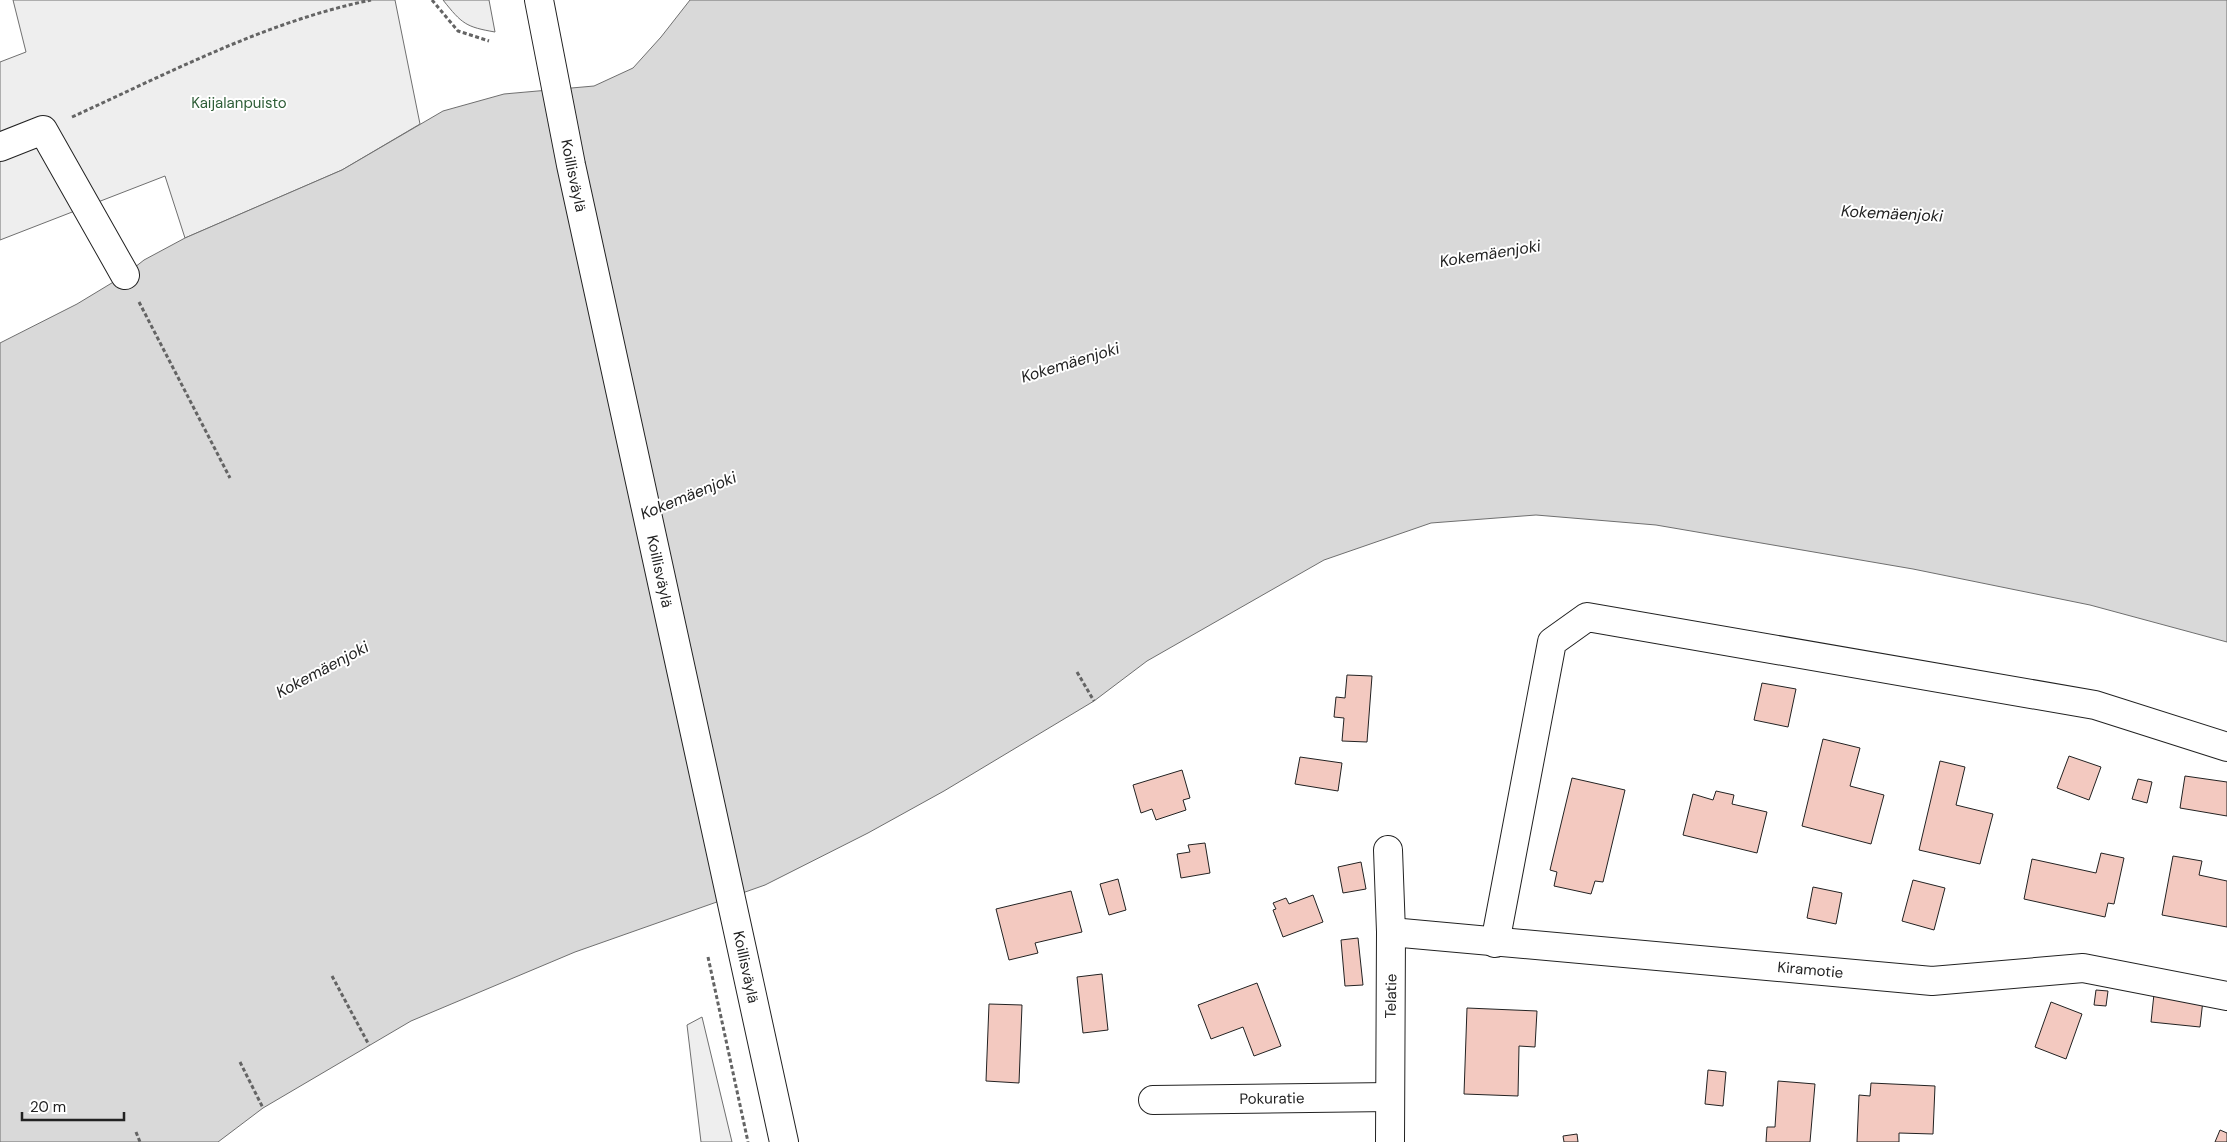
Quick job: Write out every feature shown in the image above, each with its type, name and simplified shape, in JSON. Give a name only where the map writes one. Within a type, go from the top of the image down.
[{"type":"street","name":"Koillisväylä","points":[[539,0],[571,165],[784,1142]]},
{"type":"street","points":[[0,147],[44,130],[125,275]]},
{"type":"street","points":[[1495,943],[1552,642],[1587,617],[2095,705],[2227,747]]},
{"type":"street","name":"Telatie","points":[[1388,850],[1391,932],[1390,1142]]},
{"type":"street","name":"Kiramotie","points":[[1391,932],[1495,943],[1932,981],[2083,968],[2227,996]]},
{"type":"street","name":"Pokuratie","points":[[1153,1100],[1390,1097]]},
{"type":"path","points":[[44,130],[253,34],[336,7],[371,0]]},
{"type":"path","points":[[432,0],[458,31],[489,41]]},
{"type":"path","points":[[125,275],[230,478]]},
{"type":"path","points":[[1077,672],[1094,701]]},
{"type":"path","points":[[332,976],[369,1045]]},
{"type":"path","points":[[727,1045],[748,1142]]},
{"type":"path","points":[[240,1062],[263,1108]]},
{"type":"path","points":[[136,1132],[140,1142]]},
{"type":"green space","name":"Kaijalanpuisto","points":[[13,0],[395,0],[420,124],[342,170],[185,238],[165,176],[0,240],[0,62],[26,52]]},
{"type":"green space","points":[[443,0],[489,0],[495,32],[465,23]]},
{"type":"green space","points":[[702,1017],[732,1142],[701,1142],[687,1025]]},
{"type":"water","name":"Kokemäenjoki","points":[[690,0],[2227,0],[2227,642],[2090,605],[1913,569],[1656,525],[1536,515],[1431,523],[1324,560],[1147,661],[1094,701],[944,791],[868,833],[765,885],[575,952],[411,1021],[263,1108],[218,1142],[0,1142],[0,343],[77,304],[125,275],[144,260],[185,238],[342,170],[443,111],[504,94],[594,86],[633,68],[661,37]]},
{"type":"building","points":[[1347,675],[1372,676],[1367,742],[1342,741],[1344,718],[1334,717],[1336,697],[1345,698]]},
{"type":"building","points":[[1762,683],[1796,689],[1788,727],[1754,720]]},
{"type":"building","points":[[1823,739],[1860,748],[1850,786],[1884,795],[1871,844],[1802,826]]},
{"type":"building","points":[[2069,756],[2101,767],[2089,800],[2057,788]]},
{"type":"building","points":[[1300,757],[1342,763],[1338,791],[1295,784]]},
{"type":"building","points":[[1940,761],[1965,767],[1956,805],[1993,814],[1980,864],[1919,850]]},
{"type":"building","points":[[1182,770],[1190,798],[1183,800],[1186,810],[1156,820],[1152,809],[1141,813],[1133,785]]},
{"type":"building","points":[[2185,776],[2227,782],[2227,816],[2180,808]]},
{"type":"building","points":[[1572,778],[1625,790],[1603,882],[1595,881],[1591,894],[1554,886],[1557,872],[1550,870]]},
{"type":"building","points":[[2138,779],[2152,782],[2147,803],[2132,799]]},
{"type":"building","points":[[1716,791],[1734,795],[1732,804],[1767,812],[1757,853],[1683,835],[1693,794],[1713,800]]},
{"type":"building","points":[[1205,843],[1210,873],[1181,878],[1177,854],[1190,852],[1188,845]]},
{"type":"building","points":[[2101,853],[2124,858],[2114,904],[2108,903],[2105,917],[2024,899],[2032,859],[2096,873]]},
{"type":"building","points":[[2173,856],[2202,861],[2199,875],[2227,881],[2227,927],[2162,915]]},
{"type":"building","points":[[1361,862],[1366,889],[1343,893],[1338,867]]},
{"type":"building","points":[[1118,879],[1126,910],[1109,915],[1100,884]]},
{"type":"building","points":[[1913,880],[1945,888],[1934,930],[1902,921]]},
{"type":"building","points":[[1813,887],[1842,893],[1836,924],[1807,918]]},
{"type":"building","points":[[1071,891],[1082,932],[1035,943],[1038,953],[1009,960],[996,909]]},
{"type":"building","points":[[1313,895],[1323,922],[1283,937],[1273,910],[1276,909],[1273,903],[1286,898],[1289,904]]},
{"type":"building","points":[[1358,938],[1363,985],[1345,986],[1341,940]]},
{"type":"building","points":[[1102,974],[1108,1030],[1083,1033],[1077,977]]},
{"type":"building","points":[[1257,983],[1281,1046],[1254,1056],[1243,1027],[1211,1039],[1198,1005]]},
{"type":"building","points":[[2096,990],[2108,991],[2106,1006],[2094,1005]]},
{"type":"building","points":[[2154,994],[2203,1000],[2200,1027],[2151,1022]]},
{"type":"building","points":[[2051,1002],[2082,1014],[2066,1059],[2035,1047]]},
{"type":"building","points":[[989,1004],[1022,1005],[1019,1083],[986,1081]]},
{"type":"building","points":[[1467,1008],[1537,1011],[1535,1047],[1519,1046],[1518,1096],[1464,1094]]},
{"type":"building","points":[[1708,1070],[1726,1072],[1723,1106],[1705,1104]]},
{"type":"building","points":[[1778,1081],[1815,1084],[1810,1142],[1766,1142],[1767,1127],[1775,1127]]},
{"type":"building","points":[[1871,1083],[1935,1086],[1933,1134],[1899,1133],[1899,1142],[1857,1142],[1859,1095],[1870,1096]]},
{"type":"building","points":[[2220,1130],[2227,1133],[2227,1142],[2215,1142]]},
{"type":"building","points":[[1577,1134],[1578,1142],[1564,1142],[1563,1136]]}]
